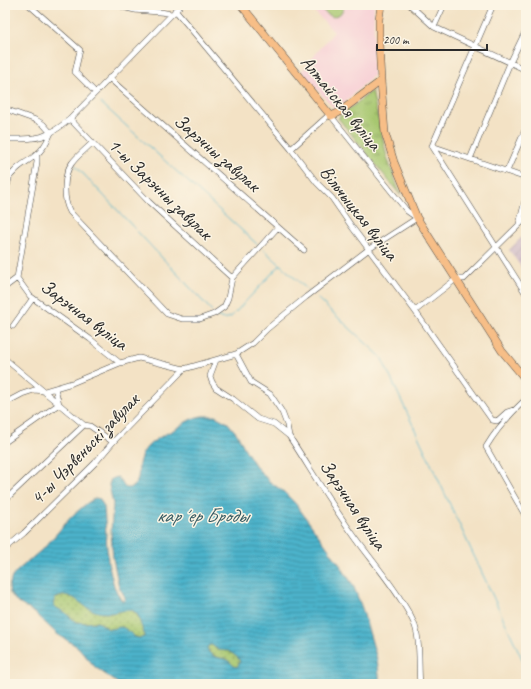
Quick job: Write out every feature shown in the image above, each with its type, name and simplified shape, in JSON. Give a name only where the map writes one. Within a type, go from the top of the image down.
[{"type":"main road","name":"Алтайская вуліца","points":[[241,5],[330,115]]},
{"type":"main road","name":"Алтайская вуліца","points":[[382,5],[379,18],[379,44],[386,133],[389,146],[417,218],[502,351],[526,380]]},
{"type":"main road","points":[[330,115],[338,113],[381,81]]},
{"type":"street","points":[[29,5],[80,50],[75,72],[95,92]]},
{"type":"street","points":[[119,5],[135,11],[161,11],[171,14]]},
{"type":"street","points":[[5,139],[38,138],[51,133],[70,119],[181,5]]},
{"type":"street","points":[[410,5],[434,28],[526,70]]},
{"type":"street","points":[[434,28],[444,5]]},
{"type":"street","points":[[432,146],[493,5]]},
{"type":"street","name":"Вільчыцкая вуліца","points":[[176,10],[291,149],[317,183],[332,198],[415,311],[492,420],[497,421],[507,412],[516,409]]},
{"type":"street","points":[[470,159],[510,63],[526,30]]},
{"type":"street","name":"Зарэчны завулак","points":[[109,78],[304,250]]},
{"type":"street","points":[[5,109],[36,120],[43,124],[51,133]]},
{"type":"street","points":[[291,149],[330,115]]},
{"type":"street","name":"Алтайская вуліца","points":[[330,115],[407,211],[417,218]]},
{"type":"street","name":"1-ы Зарэчны завулак","points":[[70,119],[149,202],[232,278]]},
{"type":"street","points":[[507,171],[526,128]]},
{"type":"street","points":[[5,193],[7,180],[26,161],[37,154],[46,145],[51,133]]},
{"type":"street","points":[[92,143],[72,163],[68,170],[65,197],[68,208],[70,212],[167,314],[182,319],[200,319],[214,314],[224,306],[228,298],[232,278],[278,227]]},
{"type":"street","points":[[432,146],[526,178]]},
{"type":"street","points":[[432,146],[526,294]]},
{"type":"street","name":"Зарэчная вуліца","points":[[37,154],[37,162],[17,278],[33,298],[90,339],[120,363],[139,358],[184,368],[236,354],[253,343],[267,329],[306,297],[369,249],[417,218]]},
{"type":"street","points":[[519,224],[526,197]]},
{"type":"street","points":[[415,311],[456,279],[464,279],[526,218]]},
{"type":"street","points":[[5,287],[17,278]]},
{"type":"street","points":[[13,326],[33,298]]},
{"type":"street","name":"Зарэчная вуліца","points":[[236,354],[251,382],[270,394],[282,412],[287,425],[288,436],[351,532],[386,577],[409,614],[416,627],[419,651],[418,665],[420,684]]},
{"type":"street","points":[[5,359],[84,425],[90,426],[113,442]]},
{"type":"street","points":[[216,360],[210,376],[216,388],[234,399],[258,419],[274,424],[288,436]]},
{"type":"street","points":[[5,402],[34,390],[45,391],[72,383],[120,363]]},
{"type":"street","name":"4-ы Чэрвеньскі завулак","points":[[5,549],[64,495],[184,368]]},
{"type":"street","points":[[55,388],[60,404]]},
{"type":"street","points":[[526,399],[490,440],[486,447],[526,518]]},
{"type":"street","points":[[5,442],[60,404]]},
{"type":"street","points":[[5,491],[7,499],[84,425]]},
{"type":"shaded area","points":[[308,5],[374,5],[373,76],[336,110],[301,72],[334,32]]},
{"type":"shaded area","points":[[526,233],[526,274],[509,250]]},
{"type":"green space","points":[[316,5],[343,5],[343,10],[340,14],[333,17]]},
{"type":"green space","points":[[372,91],[387,157],[401,196],[338,118]]},
{"type":"green space","points":[[65,595],[70,596],[101,612],[107,613],[124,610],[134,611],[144,633],[144,637],[135,637],[123,628],[108,629],[97,622],[76,622],[53,604],[55,598]]},
{"type":"green space","points":[[209,645],[212,645],[216,649],[229,651],[238,657],[240,661],[238,666],[235,667],[227,660],[211,655],[207,648]]},
{"type":"water","name":"карʼер Броды","points":[[215,416],[228,423],[237,434],[257,468],[270,482],[284,492],[295,503],[340,565],[353,585],[362,608],[377,659],[380,684],[119,684],[95,667],[78,647],[57,634],[35,613],[17,602],[10,593],[9,587],[12,577],[18,570],[45,547],[72,516],[95,498],[100,499],[104,507],[108,562],[114,586],[121,600],[124,601],[125,597],[119,587],[113,558],[111,533],[113,504],[109,485],[111,479],[117,477],[127,488],[134,486],[138,477],[139,463],[142,454],[150,444],[189,420],[198,417]],"holes":[[[65,595],[70,596],[87,608],[99,612],[110,613],[125,610],[136,612],[144,637],[137,638],[122,627],[108,629],[96,622],[76,622],[53,604],[55,598]],[[209,645],[212,645],[218,650],[229,651],[240,661],[238,666],[235,667],[227,660],[210,654],[207,648]]]},
{"type":"waterway","points":[[101,103],[258,245]]},
{"type":"waterway","points":[[75,165],[212,311]]},
{"type":"waterway","points":[[263,249],[309,291]]},
{"type":"waterway","points":[[217,316],[223,319],[231,317],[280,265]]},
{"type":"waterway","points":[[318,299],[381,357],[526,667]]}]
